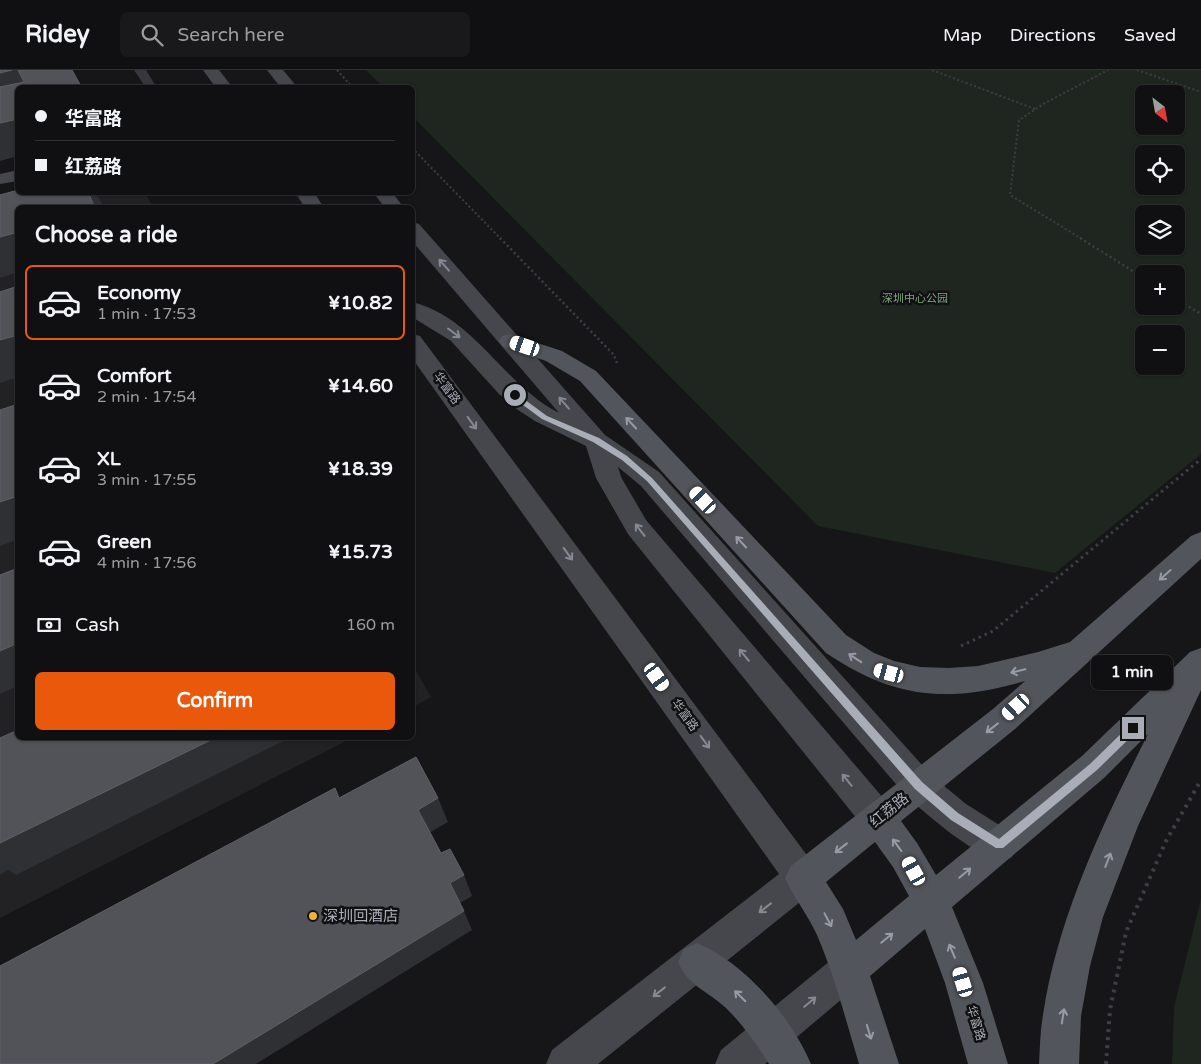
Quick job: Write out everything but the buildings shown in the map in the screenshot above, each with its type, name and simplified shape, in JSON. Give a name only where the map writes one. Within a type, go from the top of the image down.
[{"type":"main road","points":[[212,70],[223,85]]},
{"type":"main road","points":[[275,70],[288,85]]},
{"type":"main road","points":[[0,179],[15,175]]},
{"type":"main road","points":[[384,195],[393,205]]},
{"type":"main road","name":"华富路","points":[[415,231],[596,440],[608,478],[638,526],[878,818],[905,855],[931,902],[958,964],[988,1064]]},
{"type":"main road","name":"华富路","points":[[415,310],[436,320],[458,335],[480,357],[504,387],[525,404],[544,417],[596,440],[625,458],[650,480],[919,786],[954,816],[1000,845]]},
{"type":"main road","points":[[510,341],[554,356],[588,376],[836,644],[854,659],[876,670],[916,681],[956,682],[988,678],[1027,669],[1081,649]]},
{"type":"main road","name":"华富路","points":[[415,345],[803,878],[830,922],[849,969],[879,1064]]},
{"type":"main road","name":"红荔路","points":[[566,1064],[1004,719],[1201,542]]},
{"type":"main road","points":[[735,1064],[782,1049],[849,969],[1094,767],[1200,662]]},
{"type":"main road","points":[[1060,1064],[1059,1042],[1073,954],[1117,837],[1200,662]]},
{"type":"main road","points":[[697,962],[739,994],[782,1049]]},
{"type":"lane","points":[[140,70],[150,85]]},
{"type":"path","points":[[337,70],[351,85]]},
{"type":"path","points":[[932,70],[1035,109]]},
{"type":"path","points":[[1108,70],[1035,109],[1020,120],[1010,195],[1135,272]]},
{"type":"path","points":[[1136,70],[1201,92]]},
{"type":"path","points":[[415,151],[614,355],[620,370]]},
{"type":"path","points":[[1185,304],[1201,314]]},
{"type":"path","points":[[954,650],[993,631],[1201,459]]},
{"type":"path","points":[[1106,1064],[1110,1010],[1126,932],[1166,841],[1201,780]]},
{"type":"shaded area","points":[[30,195],[146,195],[152,205],[15,205],[15,740],[348,740],[0,918],[0,203]]},
{"type":"shaded area","points":[[415,669],[431,697],[415,706]]},
{"type":"green space","name":"深圳中心公园","points":[[366,70],[1201,70],[1201,454],[1055,573],[818,526],[415,119],[415,85],[381,85]]},
{"type":"green space","points":[[1201,899],[1201,1064],[1172,1064],[1174,1007]]},
{"type":"place","name":"深圳回酒店","points":[[313,916]]},
{"type":"route","points":[[515,395],[544,417],[596,440],[625,458],[650,480],[919,786],[954,816],[1000,845],[1094,767],[1133,728]]}]
